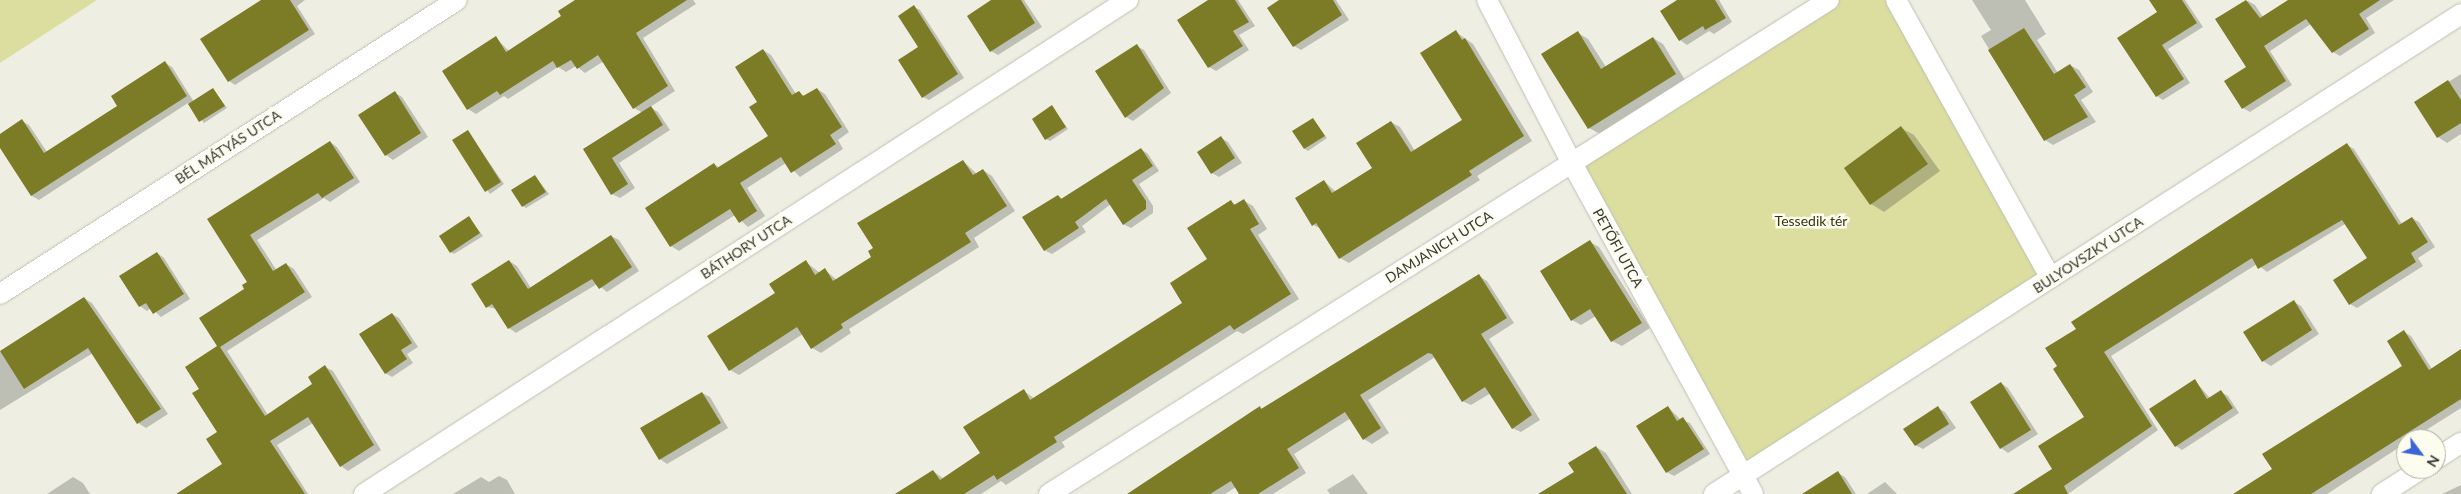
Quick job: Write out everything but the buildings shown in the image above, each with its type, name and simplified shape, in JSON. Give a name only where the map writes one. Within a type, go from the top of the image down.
[{"type":"street","name":"BÉL MÁTYÁS UTCA","points":[[0,294],[457,0]]},
{"type":"street","name":"BÁTHORY UTCA","points":[[364,494],[1128,0]]},
{"type":"street","name":"PETŐFI UTCA","points":[[1487,0],[1572,163],[1753,494]]},
{"type":"street","name":"DAMJANICH UTCA","points":[[1049,494],[1828,0]]},
{"type":"street","points":[[1896,0],[2051,278]]},
{"type":"street","name":"BULYOVSZKY UTCA","points":[[1714,494],[2461,14]]},
{"type":"street","points":[[2446,453],[2461,443]]},
{"type":"street","points":[[2382,494],[2405,479]]},
{"type":"green space","points":[[0,0],[97,0],[0,63]]},
{"type":"green space","name":"Tessedik tér","points":[[1829,0],[1896,0],[2051,278],[1743,476],[1572,163]]}]
